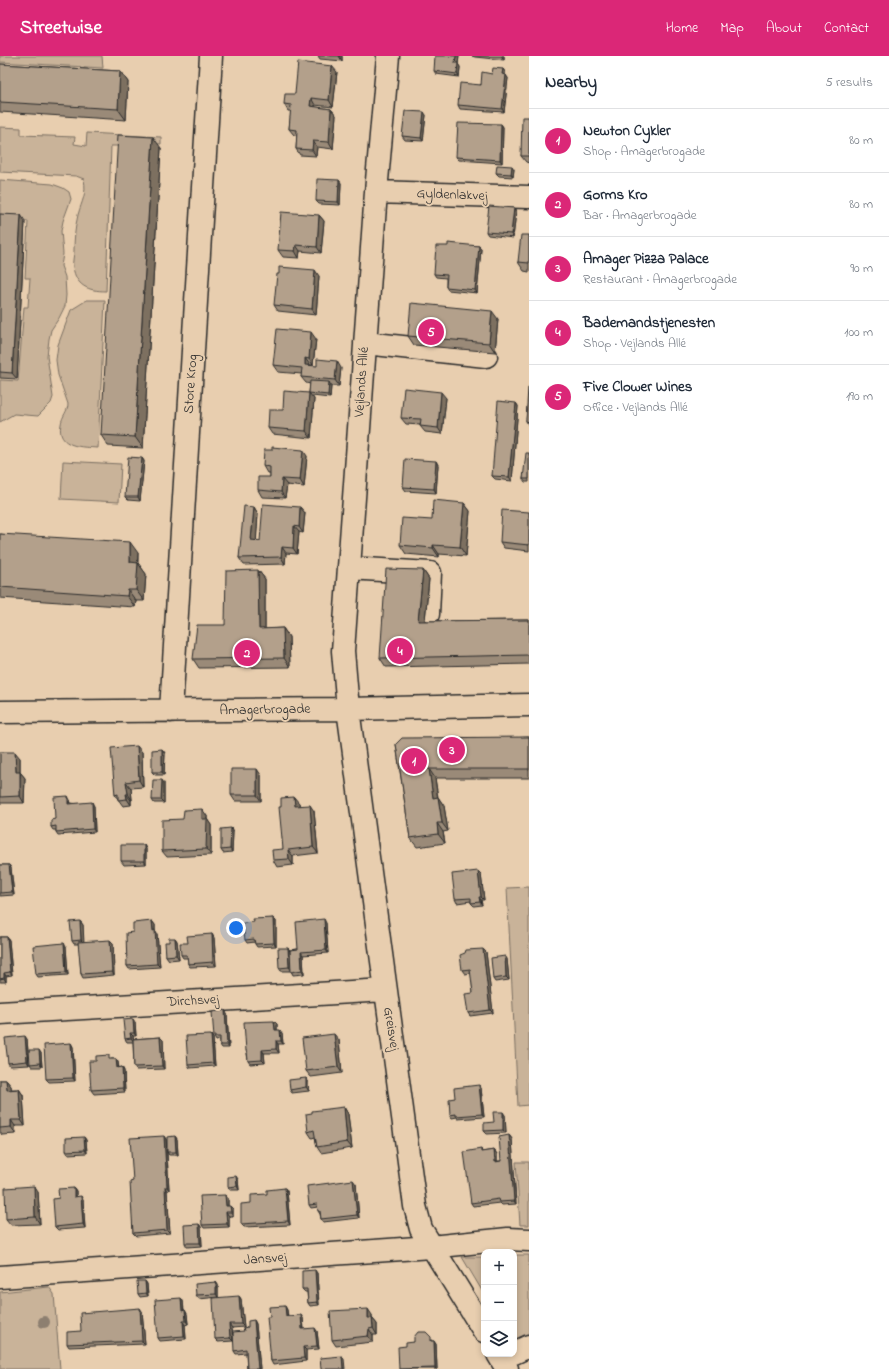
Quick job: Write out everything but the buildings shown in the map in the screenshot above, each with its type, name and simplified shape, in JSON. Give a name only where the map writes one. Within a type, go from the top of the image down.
[{"type":"street","name":"Store Krog","points":[[171,711],[211,56]]},
{"type":"street","name":"Vejlands Allé","points":[[348,709],[343,652],[376,192],[388,56]]},
{"type":"street","name":"Gyldenlakvej","points":[[376,192],[529,197]]},
{"type":"street","points":[[365,343],[486,356]]},
{"type":"street","points":[[349,568],[430,573],[428,614]]},
{"type":"street","name":"Amagerbrogade","points":[[0,712],[348,709],[529,705]]},
{"type":"street","name":"Greisvej","points":[[348,709],[415,1206],[420,1229],[481,1326]]},
{"type":"street","name":"Dirchsvej","points":[[0,1013],[385,990]]},
{"type":"street","name":"Jansvej","points":[[0,1277],[431,1247],[508,1239],[529,1240]]},
{"type":"street","points":[[507,1358],[529,1346]]},
{"type":"shaded area","points":[[0,56],[102,56],[103,68],[0,62]]},
{"type":"shaded area","points":[[0,127],[21,128],[21,135],[75,137],[74,144],[86,146],[87,133],[161,137],[161,144],[126,142],[124,146],[111,146],[106,291],[94,290],[84,286],[77,279],[73,267],[75,228],[84,197],[84,179],[76,176],[0,172]]},
{"type":"shaded area","points":[[0,180],[52,184],[69,192],[71,199],[61,231],[63,254],[61,266],[65,277],[65,306],[51,330],[47,356],[53,397],[51,403],[38,416],[14,414],[0,422],[0,380],[18,381],[24,307],[28,307],[30,278],[25,278],[28,221],[0,219]]},
{"type":"shaded area","points":[[87,300],[105,300],[98,448],[72,445],[63,438],[61,432],[61,424],[68,404],[58,375],[56,360],[58,345],[71,310]]},
{"type":"shaded area","points":[[63,461],[121,464],[119,502],[61,499]]},
{"type":"shaded area","points":[[529,887],[529,1105],[518,1106],[507,888]]},
{"type":"shaded area","points":[[516,1162],[529,1162],[529,1225],[520,1225]]},
{"type":"shaded area","points":[[517,1255],[529,1255],[529,1340],[517,1343]]},
{"type":"shaded area","points":[[462,1257],[481,1257],[481,1289]]},
{"type":"shaded area","points":[[49,1287],[54,1294],[60,1369],[0,1369],[0,1292]]},
{"type":"place","name":"Five Clower Wines","points":[[431,332]]},
{"type":"place","name":"Bademandstjenesten","points":[[400,651]]},
{"type":"place","name":"Gorms Kro","points":[[247,653]]},
{"type":"place","name":"Amager Pizza Palace","points":[[452,750]]},
{"type":"place","name":"Newton Cykler","points":[[414,761]]}]
